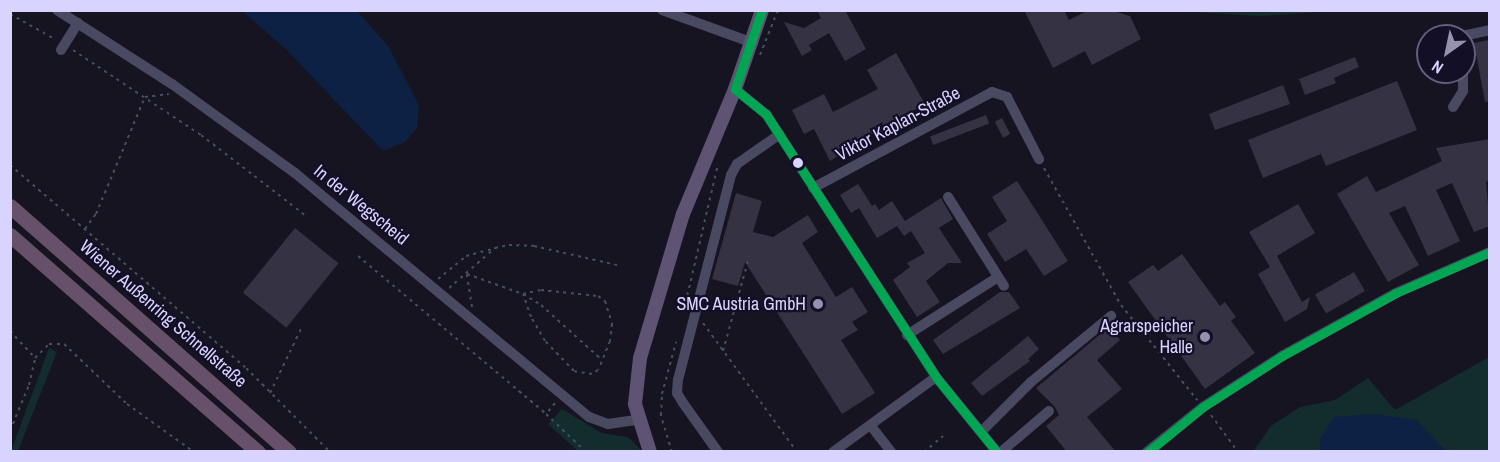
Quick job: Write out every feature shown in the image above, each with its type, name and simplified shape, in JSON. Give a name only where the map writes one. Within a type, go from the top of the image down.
[{"type":"highway","name":"Wiener Außenring Schnellstraße","points":[[10,206],[289,452]]},
{"type":"highway","points":[[10,235],[258,452]]},
{"type":"main road","points":[[650,452],[638,420],[636,390],[640,358],[668,261],[695,180],[735,89],[753,43],[762,10]]},
{"type":"street","name":"In der Wegscheid","points":[[57,10],[183,91],[295,172],[476,321],[561,395],[597,421],[617,424],[638,420]]},
{"type":"street","points":[[662,10],[753,43]]},
{"type":"street","points":[[62,47],[78,23]]},
{"type":"street","points":[[1453,107],[1463,91],[1463,84]]},
{"type":"street","points":[[735,89],[756,103],[780,135],[936,377],[999,452],[1049,411]]},
{"type":"street","name":"Viktor Kaplan-Straße","points":[[813,188],[992,92],[1007,97],[1039,159]]},
{"type":"street","points":[[718,452],[677,393],[731,175],[737,164],[780,135]]},
{"type":"street","points":[[907,334],[1001,281],[948,197]]},
{"type":"street","points":[[1147,452],[1203,407],[1375,304],[1490,252]]},
{"type":"street","points":[[981,432],[1031,382],[1111,316]]},
{"type":"street","points":[[833,452],[936,377]]},
{"type":"street","points":[[871,426],[891,452]]},
{"type":"path","points":[[10,14],[145,97],[305,215]]},
{"type":"path","points":[[145,97],[183,91]]},
{"type":"path","points":[[85,229],[96,214],[145,97]]},
{"type":"path","points":[[1039,159],[1121,305],[1238,452]]},
{"type":"path","points":[[10,165],[270,393],[330,452]]},
{"type":"path","points":[[432,285],[466,256],[495,249],[534,246],[621,266]]},
{"type":"path","points":[[441,293],[495,249]]},
{"type":"path","points":[[358,256],[546,414],[586,452]]},
{"type":"path","points":[[723,351],[749,257]]},
{"type":"path","points":[[466,274],[524,294],[541,305],[601,360]]},
{"type":"path","points":[[466,274],[476,321]]},
{"type":"path","points":[[541,290],[598,296],[605,301],[612,324],[601,360],[592,374],[574,371],[545,341],[531,317],[524,294],[541,290]]},
{"type":"path","points":[[696,314],[797,452]]},
{"type":"path","points":[[270,393],[301,329]]},
{"type":"path","points":[[10,331],[35,358]]},
{"type":"path","points":[[10,431],[35,358],[50,344],[64,344],[127,404],[194,452]]},
{"type":"path","points":[[546,414],[561,395]]},
{"type":"path","points":[[924,452],[943,436]]},
{"type":"green space","points":[[1176,11],[1334,11],[1260,16]]},
{"type":"green space","points":[[49,348],[57,352],[18,451],[11,451]]},
{"type":"green space","points":[[1489,357],[1489,451],[1445,451],[1441,446],[1320,439],[1321,451],[1253,452],[1271,426],[1300,407],[1335,400],[1368,378],[1395,410]]},
{"type":"green space","points":[[562,409],[602,433],[628,437],[642,451],[578,451],[548,424]]},
{"type":"water","points":[[242,11],[357,11],[388,46],[419,105],[417,128],[405,142],[383,151],[286,49]]},
{"type":"water","points":[[1373,414],[1417,420],[1445,451],[1321,451],[1320,440],[1334,417]]},
{"type":"building","points":[[817,10],[845,10],[866,49],[845,61],[829,33],[809,45],[812,50],[802,56],[784,22],[804,28],[821,18]]},
{"type":"building","points":[[1024,10],[1064,10],[1069,20],[1089,10],[1110,10],[1130,16],[1141,39],[1092,65],[1085,51],[1053,68]]},
{"type":"building","points":[[1489,40],[1490,101],[1485,102],[1476,54],[1476,43]]},
{"type":"building","points":[[896,53],[925,104],[887,125],[890,131],[878,137],[876,132],[830,161],[814,129],[804,134],[792,110],[824,94],[833,112],[878,89],[867,70]]},
{"type":"building","points":[[1355,57],[1359,67],[1334,78],[1336,83],[1305,95],[1299,79]]},
{"type":"building","points":[[1397,81],[1417,130],[1326,166],[1321,154],[1263,178],[1248,140]]},
{"type":"building","points":[[1283,85],[1290,104],[1215,130],[1209,114]]},
{"type":"building","points":[[986,115],[989,123],[933,145],[930,137]]},
{"type":"building","points":[[1002,118],[1010,134],[1003,138],[995,122]]},
{"type":"building","points":[[1490,139],[1490,180],[1486,182],[1490,226],[1474,232],[1452,183],[1436,190],[1460,241],[1428,256],[1405,206],[1389,213],[1419,265],[1388,282],[1337,194],[1367,176],[1376,192],[1442,161],[1436,148]]},
{"type":"building","points":[[1017,181],[1068,261],[1044,276],[1026,249],[1005,262],[987,234],[1007,221],[992,197]]},
{"type":"building","points":[[858,184],[872,206],[875,204],[879,210],[892,201],[905,221],[941,198],[953,219],[939,228],[962,263],[948,263],[926,281],[940,302],[917,317],[893,280],[910,267],[907,263],[925,253],[911,231],[904,236],[897,226],[877,238],[859,208],[851,213],[840,195]]},
{"type":"building","name":"SMC Austria GmbH","points":[[736,193],[762,201],[753,232],[773,237],[808,215],[818,232],[802,243],[836,297],[852,287],[868,312],[852,322],[858,330],[841,340],[875,393],[842,414],[745,262],[738,286],[712,279]]},
{"type":"building","points":[[1298,204],[1315,233],[1277,256],[1302,302],[1310,297],[1307,309],[1285,322],[1258,274],[1270,267],[1249,232]]},
{"type":"building","points":[[295,228],[339,263],[286,328],[243,293]]},
{"type":"building","name":"Agrarspeicher Halle","points":[[1182,254],[1220,306],[1225,302],[1236,317],[1231,321],[1255,353],[1205,389],[1128,282],[1153,265],[1158,271]]},
{"type":"building","points":[[1354,272],[1365,291],[1326,314],[1315,294]]},
{"type":"building","points":[[1000,292],[1009,292],[1020,308],[943,354],[933,340]]},
{"type":"building","points":[[1109,327],[1120,340],[1097,360],[1122,389],[1087,417],[1116,452],[1067,452],[1046,426],[1059,415],[1055,407],[1036,388]]},
{"type":"building","points":[[1028,336],[1039,349],[1028,359],[1030,361],[982,396],[971,383]]},
{"type":"transit line","points":[[735,89],[762,10]]},
{"type":"transit line","points":[[735,89],[766,114],[936,377],[997,452]]},
{"type":"transit line","points":[[1148,452],[1203,407],[1282,356],[1396,293],[1490,252]]},
{"type":"place","name":"SMC Austria GmbH","points":[[818,304]]},
{"type":"place","name":"Agrarspeicher Halle","points":[[1205,337]]}]
